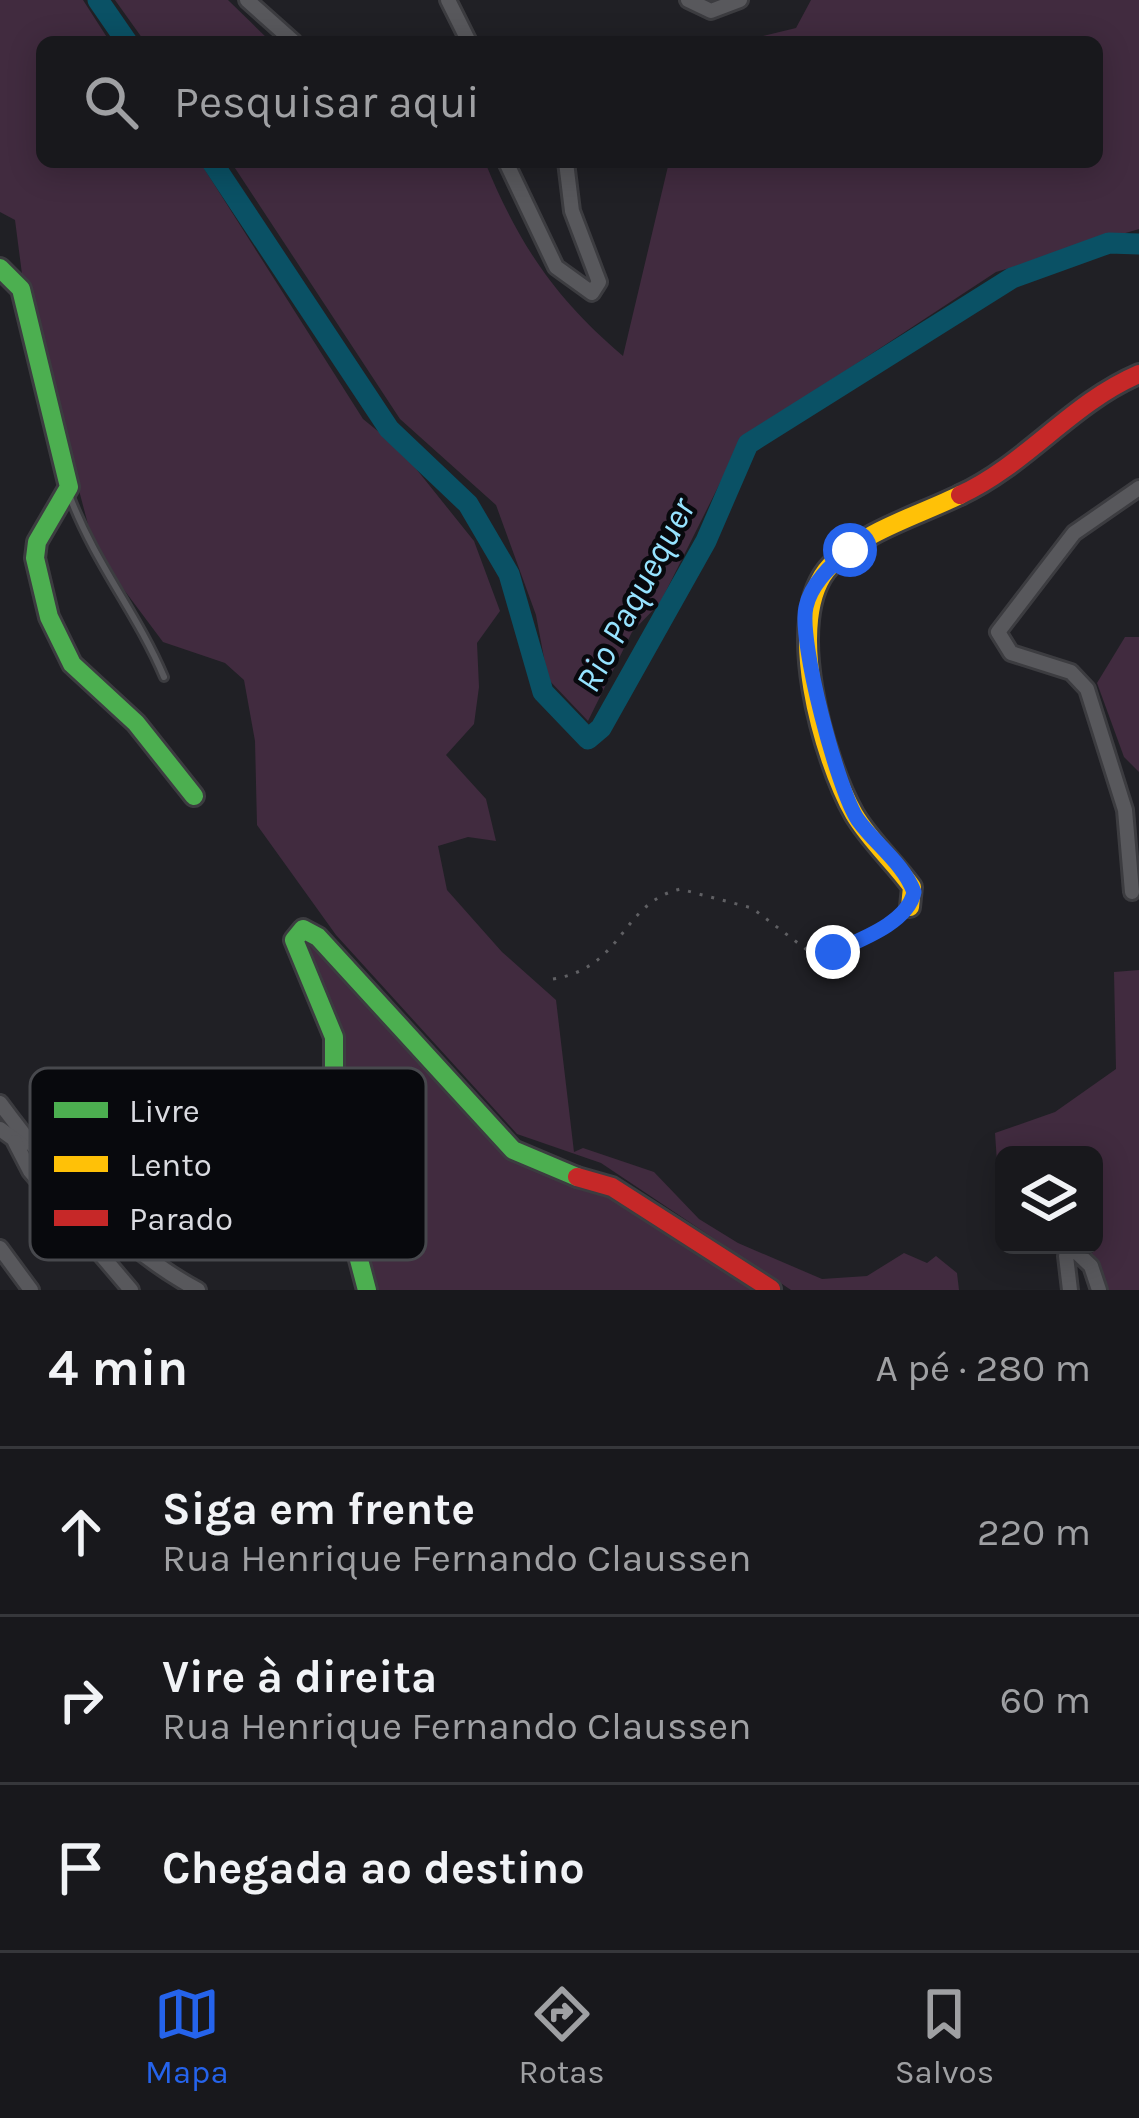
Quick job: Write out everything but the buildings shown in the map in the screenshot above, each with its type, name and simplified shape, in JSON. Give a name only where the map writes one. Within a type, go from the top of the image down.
[{"type":"street","points":[[247,0],[287,36]]},
{"type":"street","points":[[448,0],[466,36]]},
{"type":"street","points":[[688,0],[711,10],[740,0]]},
{"type":"street","points":[[509,168],[556,267],[592,292],[599,282],[572,212],[567,168]]},
{"type":"street","points":[[0,268],[21,289],[35,334],[69,494],[38,542],[35,558],[63,651],[136,723],[194,796]]},
{"type":"street","points":[[910,907],[912,886],[857,819],[838,780],[809,651],[806,608],[830,566],[850,550],[1011,468],[1081,402],[1139,374]]},
{"type":"street","points":[[1132,892],[1125,810],[1087,688],[1071,672],[1003,648],[998,632],[1074,533],[1139,488]]},
{"type":"street","points":[[334,1068],[334,1036],[294,940],[303,929],[318,937],[513,1150],[547,1168],[612,1187],[771,1289]]},
{"type":"street","points":[[0,1103],[30,1143]]},
{"type":"street","points":[[0,1129],[30,1149]]},
{"type":"street","points":[[16,1142],[30,1172]]},
{"type":"street","points":[[0,1248],[31,1290]]},
{"type":"street","points":[[1070,1290],[1066,1256],[1072,1248],[1091,1265],[1100,1290]]},
{"type":"street","points":[[105,1260],[131,1290]]},
{"type":"street","points":[[150,1260],[198,1290]]},
{"type":"street","points":[[359,1260],[367,1290]]},
{"type":"lane","points":[[69,494],[91,552],[146,637],[164,677]]},
{"type":"path","points":[[553,979],[595,968],[645,908],[680,889],[752,908],[815,956],[850,944],[910,907]]},
{"type":"shaded area","points":[[0,0],[83,0],[106,36],[36,36],[36,168],[204,168],[363,419],[401,450],[474,541],[500,611],[477,643],[479,687],[474,724],[446,755],[486,799],[496,841],[468,837],[438,846],[447,890],[502,952],[556,1000],[574,1152],[583,1148],[654,1172],[699,1219],[738,1243],[822,1279],[867,1276],[904,1253],[927,1263],[936,1256],[957,1273],[959,1290],[791,1290],[601,1163],[517,1134],[336,935],[257,825],[255,741],[244,680],[225,663],[163,642],[95,551],[22,274],[15,220],[0,212]]},
{"type":"shaded area","points":[[115,0],[228,0],[265,36],[141,36]]},
{"type":"shaded area","points":[[811,0],[1139,0],[1139,229],[996,272],[742,439],[660,603],[632,632],[588,721],[548,679],[536,615],[496,505],[400,419],[235,168],[488,168],[541,268],[578,313],[623,356],[668,168],[1103,168],[1103,36],[763,36],[796,28]]},
{"type":"shaded area","points":[[1125,637],[1139,637],[1139,772],[1124,757],[1097,683]]},
{"type":"shaded area","points":[[298,928],[505,1145],[597,1173],[764,1290],[370,1290],[361,1260],[426,1260],[426,1068],[337,1068],[334,1029]]},
{"type":"shaded area","points":[[1139,970],[1139,1290],[1103,1290],[1086,1254],[1103,1254],[1103,1146],[996,1146],[995,1133],[1055,1112],[1116,1069],[1114,972]]},
{"type":"waterway","name":"Rio Paquequer","points":[[98,0],[123,36]]},
{"type":"waterway","name":"Rio Paquequer","points":[[216,168],[389,429],[468,504],[509,574],[543,692],[588,739],[601,728],[706,541],[748,444],[1012,278],[1109,243],[1139,244]]},
{"type":"traffic: fast","points":[[0,268],[21,289],[69,487],[37,542],[35,558],[49,617],[72,664],[136,723],[194,796]]},
{"type":"traffic: fast","points":[[334,1068],[334,1037],[294,940],[303,929],[318,937],[513,1150],[577,1177]]},
{"type":"traffic: fast","points":[[359,1260],[367,1290]]},
{"type":"traffic: slow","points":[[910,907],[912,887],[854,814],[830,759],[812,688],[809,619],[816,589],[843,554],[874,534],[960,495]]},
{"type":"traffic: jam","points":[[960,495],[1007,467],[1092,401],[1139,374]]},
{"type":"traffic: jam","points":[[577,1177],[612,1187],[771,1289]]},
{"type":"route","points":[[833,952],[890,922],[910,907],[914,892],[898,865],[857,819],[838,780],[806,637],[806,608],[816,585],[850,550]]}]
